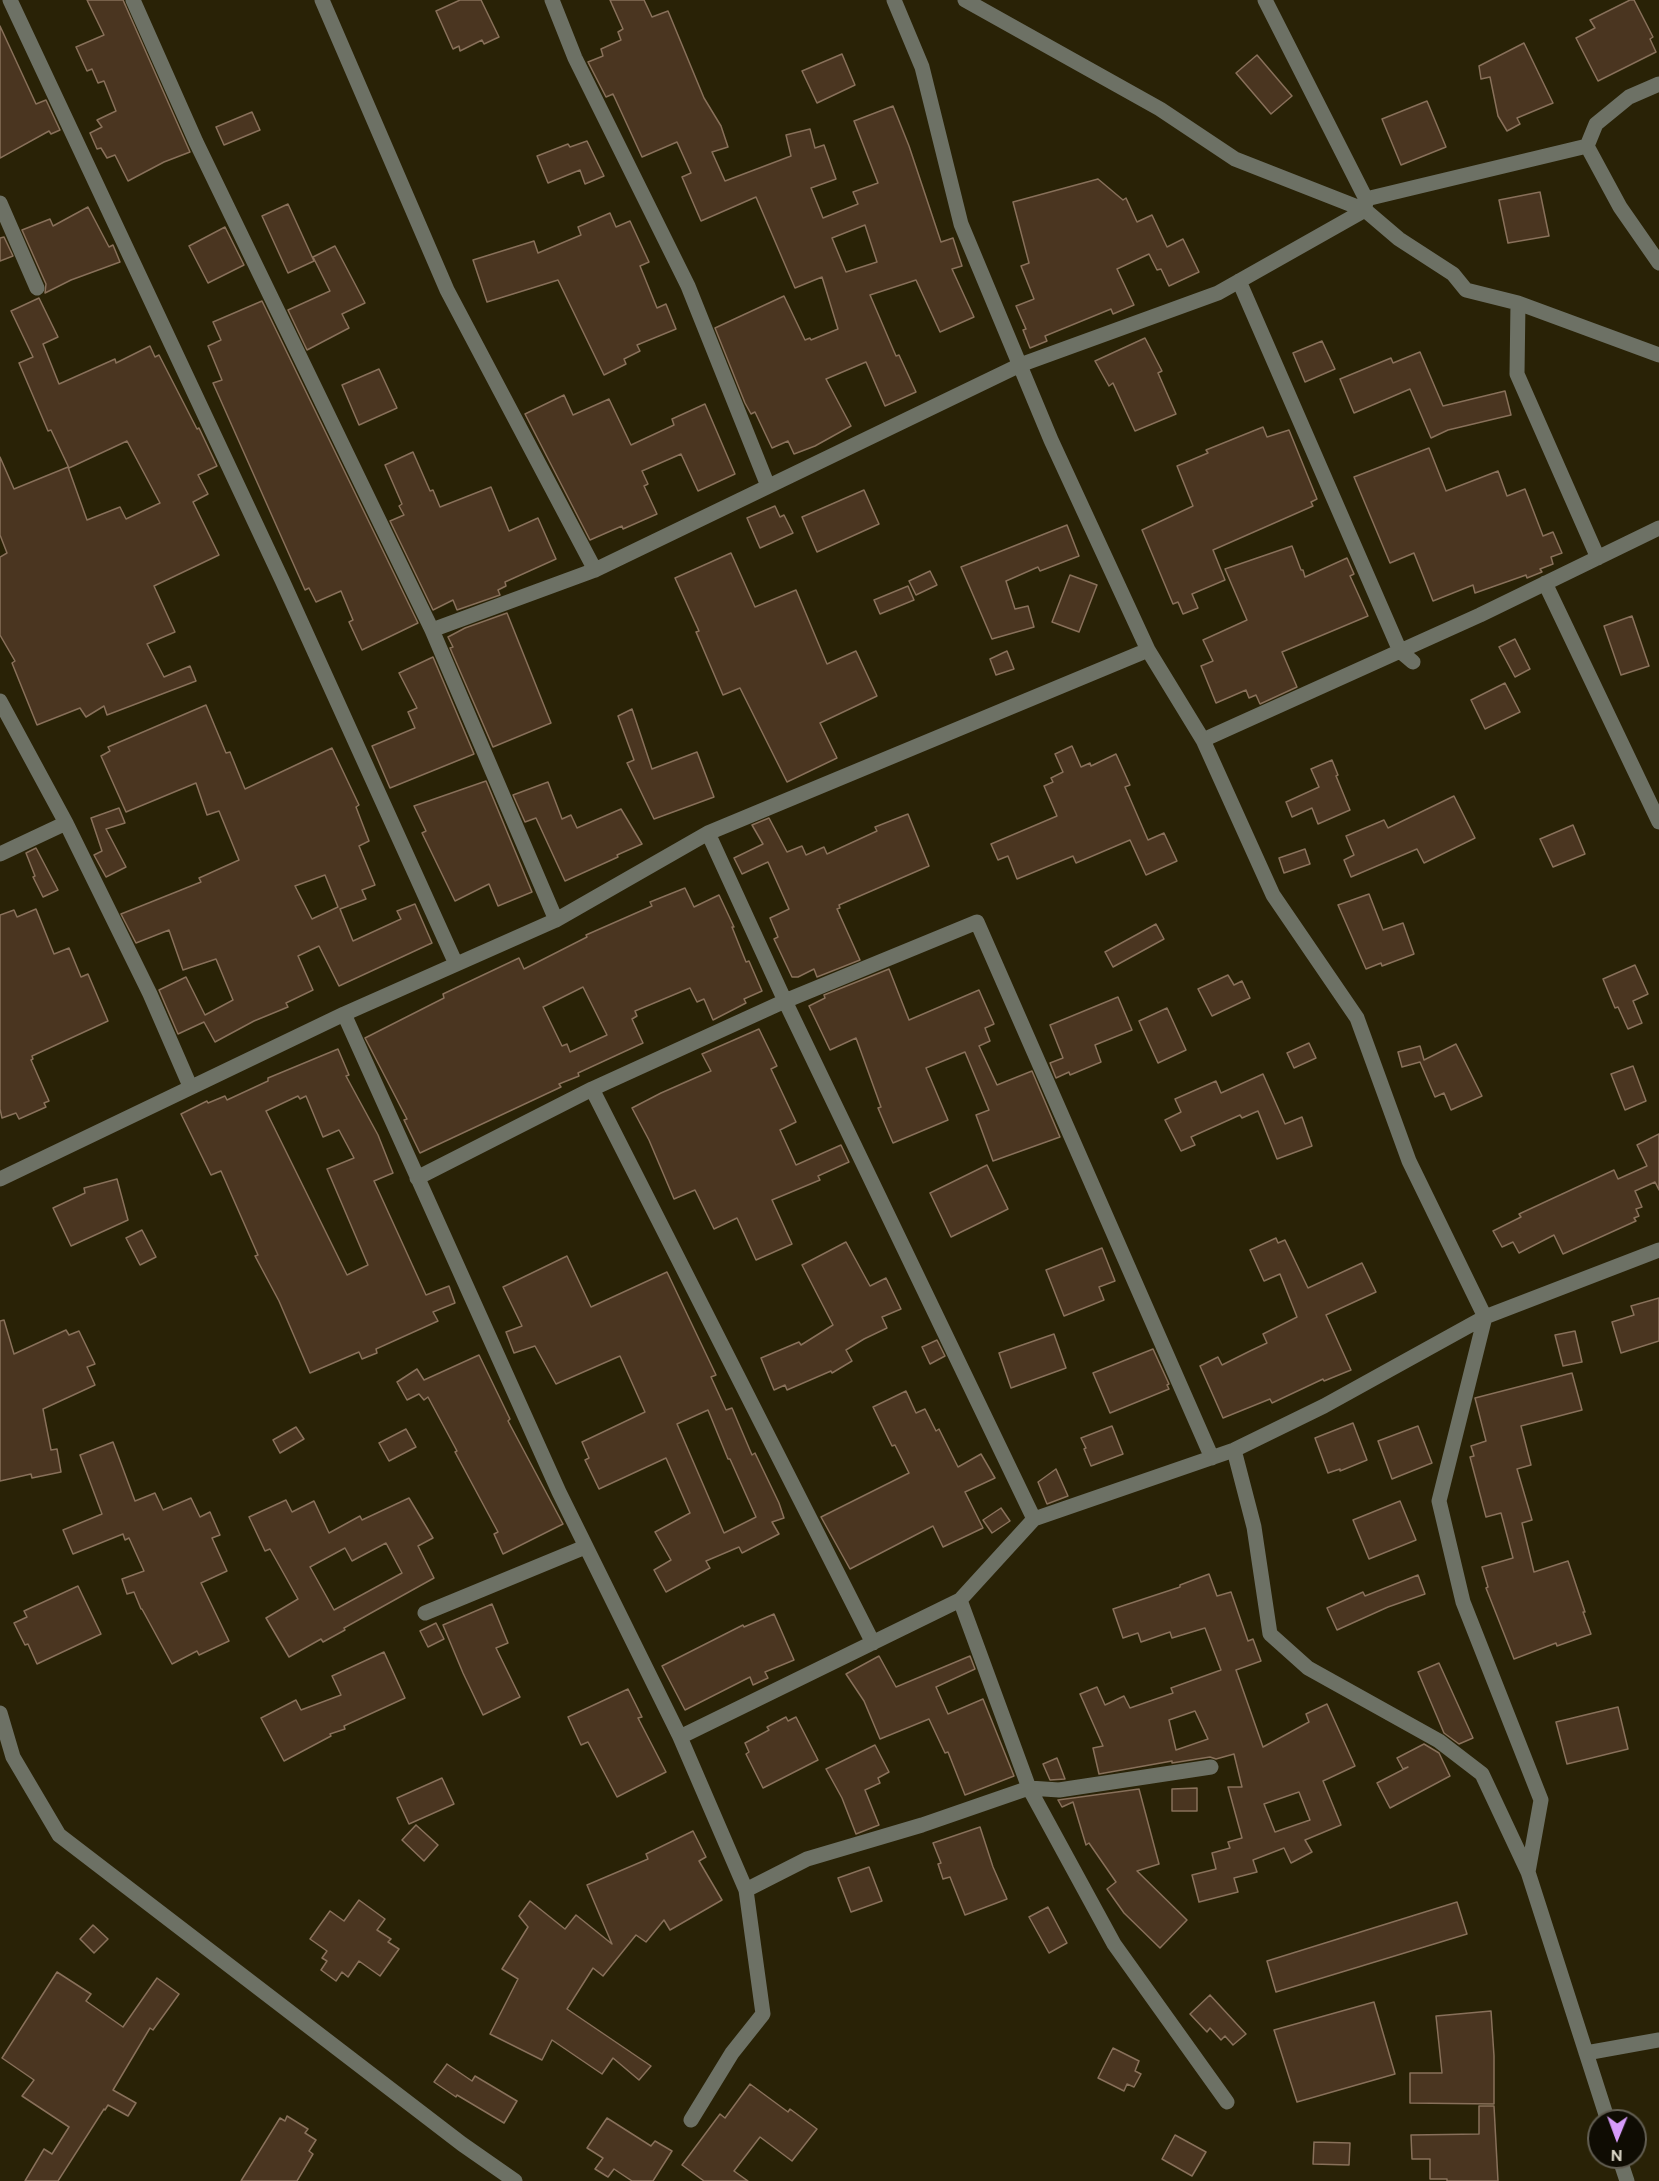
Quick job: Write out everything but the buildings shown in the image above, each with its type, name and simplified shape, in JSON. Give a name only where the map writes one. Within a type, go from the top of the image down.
[{"type":"street","points":[[10,0],[282,580],[456,964]]},
{"type":"street","points":[[133,0],[196,142],[432,630],[556,920]]},
{"type":"street","points":[[322,0],[447,290],[596,570]]},
{"type":"street","points":[[552,0],[575,58],[688,286],[768,486]]},
{"type":"street","points":[[894,0],[922,67],[961,224],[1051,440],[1148,650],[1203,741],[1273,895],[1357,1018],[1409,1161],[1485,1317],[1439,1501],[1463,1602],[1541,1800],[1528,1872]]},
{"type":"street","points":[[965,0],[1160,109],[1235,159],[1365,204]]},
{"type":"street","points":[[1265,0],[1365,204],[1399,239],[1453,274],[1466,290],[1518,303],[1659,355]]},
{"type":"street","points":[[1587,146],[1596,124],[1629,97],[1659,84]]},
{"type":"street","points":[[432,630],[596,570],[1020,365],[1218,293],[1365,204],[1587,146]]},
{"type":"street","points":[[1587,146],[1620,207],[1659,263]]},
{"type":"street","points":[[0,203],[37,288]]},
{"type":"street","points":[[1239,281],[1400,651],[1413,662]]},
{"type":"street","points":[[1518,303],[1517,374],[1598,558]]},
{"type":"street","points":[[1203,741],[1545,584],[1659,528]]},
{"type":"street","points":[[1545,584],[1659,822]]},
{"type":"street","points":[[0,1179],[344,1014],[556,920],[708,833],[1148,650]]},
{"type":"street","points":[[0,701],[66,823],[150,994],[190,1086]]},
{"type":"street","points":[[0,854],[66,823]]},
{"type":"street","points":[[708,833],[785,1001],[1034,1519]]},
{"type":"street","points":[[417,1178],[592,1089],[785,1001],[977,922],[1212,1458]]},
{"type":"street","points":[[344,1014],[554,1481],[680,1737],[746,1890],[763,2014],[732,2053],[692,2120]]},
{"type":"street","points":[[592,1089],[873,1643]]},
{"type":"street","points":[[680,1737],[960,1600],[1034,1519],[1234,1450],[1324,1406],[1485,1317],[1659,1250]]},
{"type":"street","points":[[1234,1450],[1254,1527],[1270,1634],[1308,1668],[1439,1741],[1482,1774],[1528,1872],[1604,2109]]},
{"type":"street","points":[[425,1613],[585,1546]]},
{"type":"street","points":[[960,1600],[1029,1788],[1114,1944],[1227,2102]]},
{"type":"street","points":[[0,1713],[14,1757],[59,1835],[462,2144],[515,2181]]},
{"type":"street","points":[[746,1890],[807,1859],[922,1825],[1029,1788],[1059,1790],[1211,1767]]},
{"type":"street","points":[[1586,2053],[1659,2040]]}]
